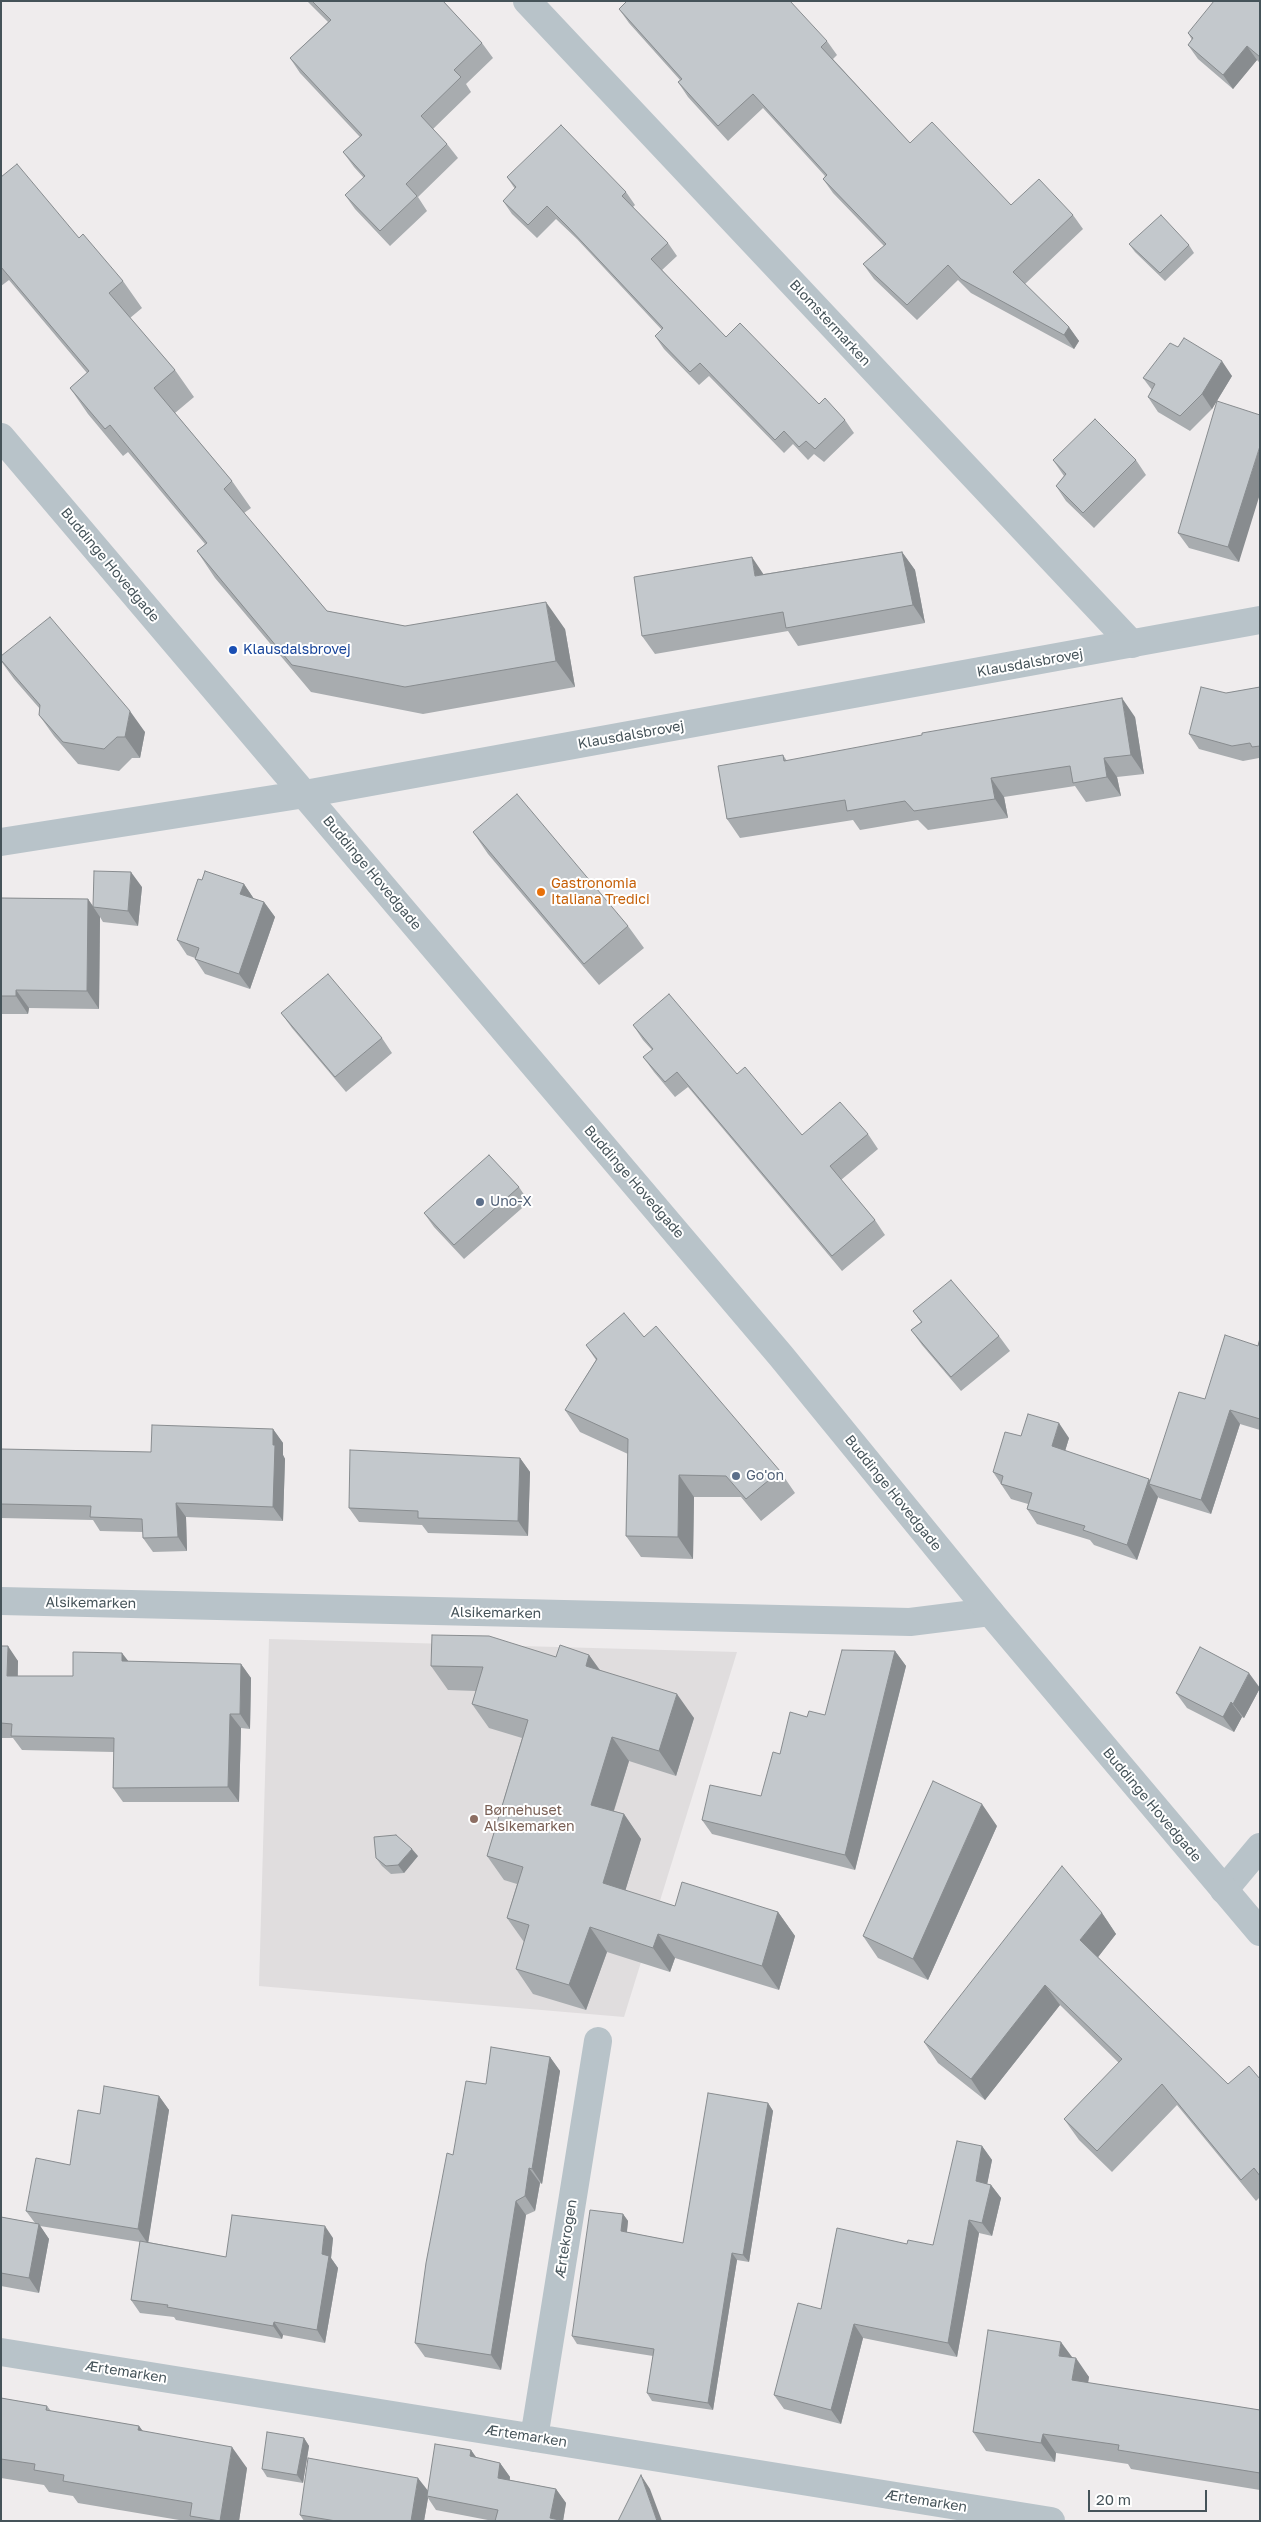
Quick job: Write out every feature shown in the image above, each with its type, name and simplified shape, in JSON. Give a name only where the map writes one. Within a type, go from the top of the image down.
[{"type":"street","name":"Blomstermarken","points":[[527,1],[1132,644]]},
{"type":"street","name":"Buddinge Hovedgade","points":[[1,437],[775,1348],[990,1612],[1260,1932]]},
{"type":"street","name":"Klausdalsbrovej","points":[[1,842],[305,794],[1260,620]]},
{"type":"street","name":"Alsikemarken","points":[[1,1601],[910,1622],[990,1612]]},
{"type":"street","points":[[1224,1890],[1260,1847]]},
{"type":"street","name":"Ærtekrogen","points":[[534,2438],[598,2041]]},
{"type":"street","name":"Ærtemarken","points":[[1,2352],[1051,2521]]},
{"type":"shaded area","name":"Børnehuset Alsikemarken","points":[[269,1639],[737,1652],[624,2017],[259,1986]]},
{"type":"building","points":[[312,1],[443,1],[482,43],[454,70],[461,77],[421,116],[447,144],[406,184],[417,196],[380,231],[345,195],[365,176],[343,152],[362,135],[290,58],[331,20]]},
{"type":"building","points":[[627,1],[790,1],[827,41],[821,47],[910,143],[932,122],[1011,205],[1039,179],[1073,215],[1013,272],[1069,327],[1064,335],[961,279],[948,265],[907,305],[863,264],[886,244],[823,179],[827,175],[753,94],[718,126],[678,82],[682,79],[619,9]]},
{"type":"building","points":[[1214,1],[1260,1],[1260,57],[1247,46],[1223,75],[1188,45],[1193,38],[1188,33]]},
{"type":"building","points":[[561,125],[626,192],[622,196],[668,243],[651,259],[726,337],[740,323],[819,404],[825,398],[845,420],[815,449],[806,441],[799,447],[784,431],[775,440],[700,363],[690,372],[655,336],[663,328],[547,206],[528,225],[503,201],[516,187],[507,177]]},
{"type":"building","points":[[17,164],[79,238],[83,234],[123,281],[109,293],[175,370],[154,388],[232,481],[224,489],[327,611],[405,626],[546,602],[556,661],[405,687],[292,665],[197,551],[207,543],[110,425],[105,429],[70,388],[89,371],[1,267],[1,177]]},
{"type":"building","points":[[1161,215],[1189,245],[1160,273],[1129,244]]},
{"type":"building","points":[[1184,338],[1222,361],[1202,394],[1180,416],[1148,397],[1155,384],[1143,378],[1170,343],[1178,347]]},
{"type":"building","points":[[1217,401],[1260,415],[1260,446],[1228,547],[1178,533]]},
{"type":"building","points":[[1095,419],[1136,460],[1083,513],[1056,486],[1066,474],[1053,460]]},
{"type":"building","points":[[902,552],[913,605],[786,628],[783,612],[642,636],[634,577],[752,557],[755,576]]},
{"type":"building","points":[[50,617],[130,711],[125,737],[117,737],[104,749],[63,742],[39,715],[40,705],[1,660],[1,656]]},
{"type":"building","points":[[1201,687],[1226,693],[1260,687],[1260,746],[1252,747],[1250,743],[1232,746],[1189,734]]},
{"type":"building","points":[[1122,698],[1131,755],[1104,758],[1107,777],[1073,783],[1070,766],[991,778],[995,799],[914,811],[905,801],[847,811],[845,800],[727,819],[718,766],[783,755],[784,761],[922,735],[922,733]]},
{"type":"building","points":[[517,794],[628,926],[584,964],[473,832]]},
{"type":"building","points":[[94,871],[131,872],[128,911],[93,907]]},
{"type":"building","points":[[205,871],[244,884],[240,894],[264,902],[239,974],[195,959],[199,948],[177,940],[198,879],[202,880]]},
{"type":"building","points":[[1,898],[88,899],[87,991],[16,990],[16,996],[1,996]]},
{"type":"building","points":[[328,974],[382,1038],[335,1077],[281,1013]]},
{"type":"building","points":[[669,994],[737,1074],[745,1067],[802,1135],[840,1102],[868,1134],[830,1166],[875,1220],[832,1256],[677,1072],[665,1082],[643,1057],[653,1049],[633,1025]]},
{"type":"building","points":[[489,1155],[519,1187],[454,1245],[424,1213]]},
{"type":"building","points":[[951,1280],[999,1336],[951,1377],[911,1330],[922,1322],[913,1311]]},
{"type":"building","points":[[624,1313],[644,1337],[656,1326],[780,1471],[746,1499],[726,1476],[679,1475],[678,1537],[626,1536],[628,1439],[565,1410],[597,1359],[586,1345]]},
{"type":"building","points":[[1225,1335],[1258,1346],[1260,1338],[1260,1419],[1230,1410],[1201,1500],[1149,1484],[1179,1392],[1205,1399]]},
{"type":"building","points":[[1028,1414],[1059,1423],[1052,1446],[1149,1479],[1127,1545],[1083,1530],[1085,1526],[1027,1509],[1032,1493],[1001,1484],[1003,1476],[993,1472],[1005,1432],[1021,1436]]},
{"type":"building","points":[[152,1425],[273,1429],[273,1445],[275,1445],[273,1507],[176,1503],[178,1537],[143,1538],[142,1519],[90,1517],[91,1506],[1,1504],[1,1449],[151,1452]]},
{"type":"building","points":[[350,1450],[520,1458],[518,1521],[418,1518],[418,1511],[349,1508]]},
{"type":"building","points":[[432,1635],[489,1636],[556,1657],[560,1645],[589,1655],[586,1666],[677,1694],[659,1751],[612,1737],[591,1805],[624,1814],[603,1883],[675,1906],[682,1882],[778,1912],[762,1966],[658,1934],[653,1948],[590,1927],[569,1985],[516,1969],[529,1925],[507,1918],[523,1867],[487,1856],[528,1720],[472,1704],[483,1667],[431,1666]]},
{"type":"building","points":[[1,1646],[8,1646],[7,1676],[73,1676],[73,1652],[122,1653],[122,1661],[241,1664],[240,1714],[230,1714],[228,1787],[113,1788],[114,1738],[11,1736],[12,1724],[1,1723]]},
{"type":"building","points":[[1200,1647],[1249,1673],[1233,1704],[1231,1702],[1223,1717],[1176,1693]]},
{"type":"building","points":[[842,1650],[895,1651],[845,1855],[702,1820],[710,1785],[761,1796],[773,1752],[780,1754],[790,1712],[807,1717],[809,1711],[825,1715]]},
{"type":"building","points":[[933,1781],[982,1804],[913,1959],[863,1936]]},
{"type":"building","points":[[396,1835],[412,1849],[398,1865],[386,1866],[376,1858],[374,1837]]},
{"type":"building","points":[[1062,1866],[1102,1913],[1080,1940],[1228,2084],[1249,2066],[1260,2079],[1260,2176],[1254,2168],[1241,2180],[1162,2084],[1097,2151],[1064,2119],[1122,2059],[1045,1985],[971,2079],[924,2042]]},
{"type":"building","points":[[491,2047],[550,2057],[532,2169],[529,2168],[525,2196],[516,2201],[491,2355],[415,2343],[426,2263],[447,2153],[453,2155],[466,2081],[486,2084]]},
{"type":"building","points":[[104,2086],[159,2096],[138,2229],[26,2211],[36,2158],[70,2165],[78,2110],[100,2114]]},
{"type":"building","points":[[708,2093],[768,2103],[743,2255],[732,2253],[708,2403],[647,2393],[654,2349],[572,2336],[590,2210],[623,2214],[621,2231],[683,2243]]},
{"type":"building","points":[[957,2141],[982,2146],[976,2181],[991,2185],[982,2223],[969,2220],[948,2343],[854,2324],[831,2410],[774,2395],[798,2303],[821,2309],[837,2228],[907,2244],[908,2240],[933,2245]]},
{"type":"building","points":[[232,2215],[325,2226],[322,2254],[329,2256],[317,2330],[274,2322],[273,2326],[167,2307],[168,2305],[131,2300],[140,2241],[226,2257]]},
{"type":"building","points":[[1,2217],[39,2224],[29,2278],[1,2273]]},
{"type":"building","points":[[988,2330],[1061,2342],[1059,2356],[1076,2358],[1072,2380],[1260,2410],[1260,2473],[1118,2450],[1119,2445],[1043,2434],[1041,2443],[973,2432]]},
{"type":"building","points":[[1,2398],[47,2406],[46,2410],[139,2426],[138,2430],[232,2447],[220,2521],[190,2516],[192,2503],[63,2481],[64,2475],[34,2470],[35,2464],[1,2459]]},
{"type":"building","points":[[267,2432],[304,2438],[297,2475],[262,2469]]},
{"type":"building","points":[[435,2444],[471,2450],[470,2456],[500,2463],[498,2478],[556,2489],[550,2518],[564,2521],[495,2521],[498,2510],[427,2496]]},
{"type":"building","points":[[308,2458],[418,2478],[411,2521],[336,2521],[300,2515]]},
{"type":"building","points":[[641,2475],[657,2521],[618,2521]]},
{"type":"place","name":"Klausdalsbrovej","points":[[233,650]]},
{"type":"place","name":"Gastronomia Italiana Tredici","points":[[541,892]]},
{"type":"place","name":"Uno-X","points":[[480,1202]]},
{"type":"place","name":"Go'on","points":[[736,1476]]},
{"type":"place","name":"Børnehuset Alsikemarken","points":[[474,1819]]}]
